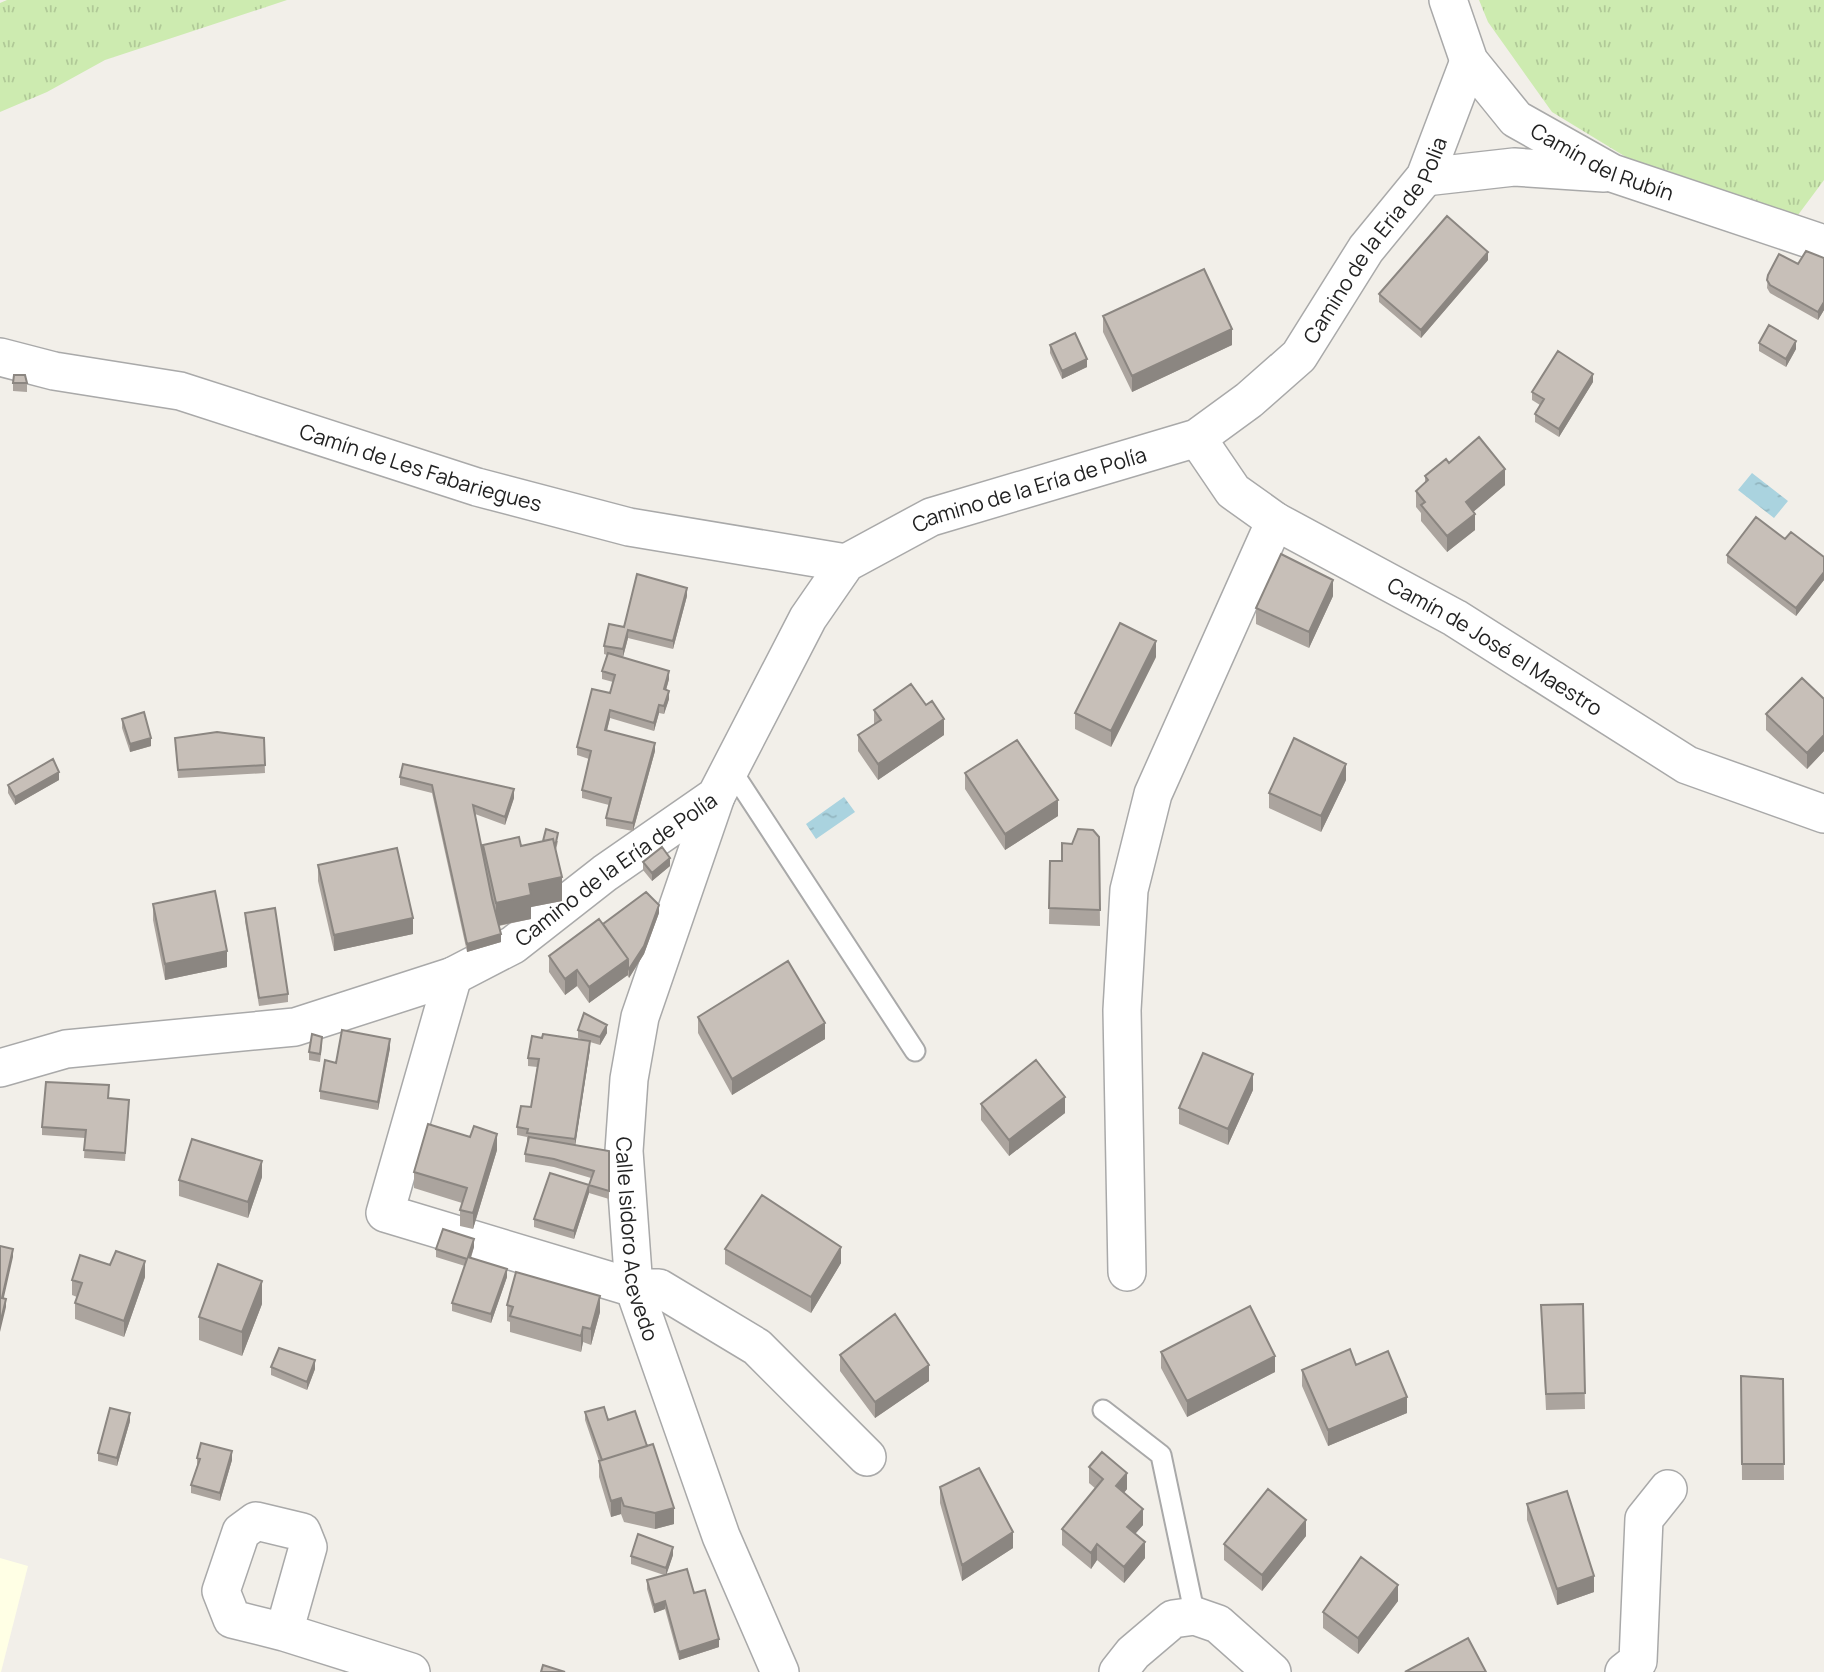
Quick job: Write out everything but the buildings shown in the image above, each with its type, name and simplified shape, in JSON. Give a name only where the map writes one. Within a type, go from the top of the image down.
[{"type":"street","name":"Camín del Rubín","points":[[1448,0],[1469,61],[1516,118],[1612,173],[1824,244]]},
{"type":"street","name":"Camino de la Eria de Polia","points":[[1249,400],[1299,356],[1366,249],[1424,177],[1469,61]]},
{"type":"street","points":[[1424,177],[1514,167],[1612,173]]},
{"type":"street","name":"Camín de Les Fabariegues","points":[[0,357],[54,371],[180,391],[477,487],[629,527],[846,563]]},
{"type":"street","name":"Camino de la Ería de Polía","points":[[0,1068],[66,1048],[295,1027],[453,975],[513,945],[723,782],[808,618],[846,563],[931,517],[1197,438],[1249,400]]},
{"type":"street","name":"Camín de José el Maestro","points":[[1197,438],[1233,491],[1275,521],[1455,618],[1687,765],[1824,814]]},
{"type":"street","points":[[1127,1272],[1122,1010],[1129,890],[1153,794],[1275,521]]},
{"type":"street","name":"Calle Isidoro Acevedo","points":[[723,782],[640,1017],[629,1079],[624,1151],[634,1288],[721,1536],[780,1672]]},
{"type":"street","points":[[453,975],[385,1213],[634,1288],[659,1288],[757,1347],[867,1457]]},
{"type":"street","points":[[1624,1672],[1638,1661],[1644,1519],[1668,1489]]},
{"type":"street","points":[[1118,1672],[1133,1653],[1173,1619],[1195,1616],[1218,1624],[1272,1672]]},
{"type":"street","points":[[284,1632],[411,1672]]},
{"type":"lane","points":[[723,782],[915,1051]]},
{"type":"lane","points":[[1103,1410],[1161,1455],[1195,1616]]},
{"type":"shaded area","points":[[0,1558],[28,1566],[1,1672],[0,1672]]},
{"type":"green space","points":[[7,0],[287,0],[105,60],[47,92],[0,112],[0,3]]},
{"type":"green space","points":[[1479,0],[1824,0],[1824,180],[1798,215],[1639,165],[1552,112],[1488,22]]},
{"type":"water","points":[[1752,473],[1788,501],[1774,518],[1738,490]]},
{"type":"water","points":[[844,797],[855,812],[816,839],[806,824]]}]
